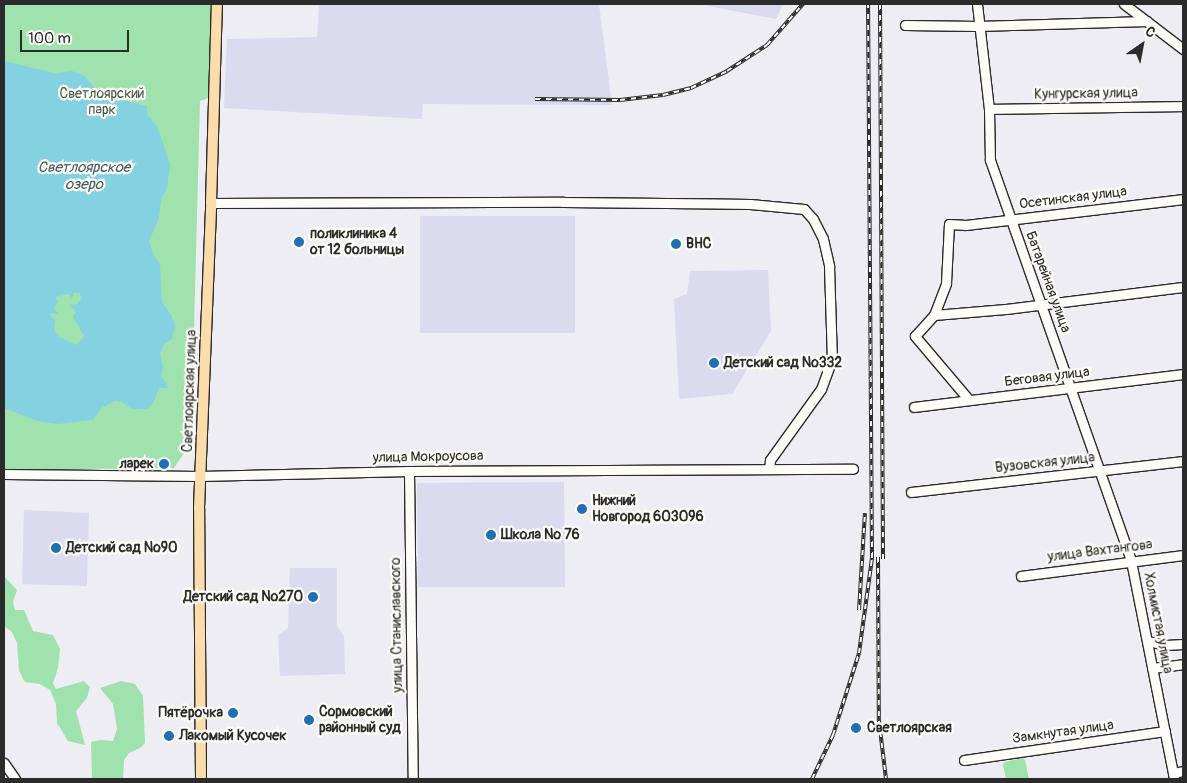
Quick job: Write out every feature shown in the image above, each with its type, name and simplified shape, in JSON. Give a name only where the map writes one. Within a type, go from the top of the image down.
[{"type":"main road","name":"Светлоярская улица","points":[[201,779],[200,476],[212,203],[217,4]]},
{"type":"street","name":"Батарейная улица","points":[[977,4],[978,26],[989,109],[990,160],[1132,561]]},
{"type":"street","points":[[1124,4],[1183,49]]},
{"type":"street","points":[[905,25],[978,26],[1148,21]]},
{"type":"street","name":"Кунгурская улица","points":[[989,109],[1183,106]]},
{"type":"street","name":"Осетинская улица","points":[[934,315],[946,284],[949,224],[966,225],[1183,199]]},
{"type":"street","points":[[212,203],[592,202],[750,204],[804,209],[813,219],[824,239],[829,266],[832,359],[820,389],[770,460],[769,469]]},
{"type":"street","points":[[969,400],[915,336],[934,315],[1042,305],[1183,287]]},
{"type":"street","name":"Беговая улица","points":[[914,407],[1183,374]]},
{"type":"street","name":"Вузовская улица","points":[[911,492],[1183,461]]},
{"type":"street","name":"улица Мокроусова","points":[[4,474],[200,476],[409,471],[853,468]]},
{"type":"street","name":"улица Станиславского","points":[[409,471],[414,779]]},
{"type":"street","name":"улица Вахтангова","points":[[1020,576],[1183,555]]},
{"type":"street","name":"Холмистая улица","points":[[1132,561],[1174,776]]},
{"type":"street","points":[[1147,641],[1166,645],[1183,644]]},
{"type":"street","points":[[1152,668],[1183,664]]},
{"type":"street","name":"Замкнутая улица","points":[[964,760],[1165,732]]},
{"type":"street","points":[[4,763],[14,779]]},
{"type":"street","points":[[1174,776],[1183,771]]},
{"type":"shaded area","points":[[319,4],[599,4],[612,105],[423,104],[422,119],[224,108],[227,39],[317,37]]},
{"type":"shaded area","points":[[697,4],[783,4],[776,19]]},
{"type":"shaded area","points":[[420,216],[575,216],[575,333],[420,333]]},
{"type":"shaded area","name":"Детский сад №332","points":[[768,270],[771,331],[732,394],[679,399],[674,299],[687,294],[690,271]]},
{"type":"shaded area","name":"Школа № 76","points":[[564,482],[565,587],[418,587],[417,483]]},
{"type":"shaded area","name":"Детский сад №90","points":[[24,510],[89,513],[87,586],[22,584]]},
{"type":"shaded area","name":"Детский сад №270","points":[[290,568],[337,568],[337,626],[344,636],[345,674],[280,676],[278,635],[288,628]]},
{"type":"green space","name":"Светлоярский парк","points":[[4,4],[211,4],[211,97],[200,101],[191,443],[174,468],[4,470]]},
{"type":"green space","points":[[4,576],[17,590],[13,602],[15,610],[24,610],[33,631],[53,635],[60,649],[58,668],[53,683],[56,689],[84,681],[90,687],[87,698],[76,711],[85,745],[68,741],[57,723],[56,704],[50,690],[40,684],[25,682],[19,671],[17,643],[12,632],[4,626]]},
{"type":"green space","points":[[121,681],[135,684],[143,696],[145,743],[140,748],[129,753],[124,760],[123,779],[92,779],[91,742],[100,740],[113,741],[117,729],[113,704],[100,688]]},
{"type":"green space","points":[[1022,758],[1025,760],[1029,779],[1006,779],[1003,765],[1005,762]]},
{"type":"water","name":"Светлоярское озеро","points":[[4,61],[55,73],[72,71],[85,76],[100,95],[147,106],[147,115],[157,126],[170,164],[167,188],[161,200],[159,218],[149,241],[153,254],[160,265],[162,302],[172,316],[175,326],[172,339],[164,344],[160,353],[163,367],[161,375],[169,388],[159,388],[153,403],[147,409],[132,409],[122,402],[115,401],[101,408],[93,420],[58,424],[37,421],[4,408]],"holes":[[[74,292],[80,293],[81,299],[77,304],[70,305],[76,312],[73,317],[84,336],[77,345],[60,337],[54,331],[55,320],[51,317],[51,313],[59,314],[54,308],[58,301],[55,297],[69,294],[72,299]]]},
{"type":"railway","points":[[535,99],[620,100],[663,95],[691,88],[727,71],[767,45],[803,4]]},
{"type":"railway","points":[[812,779],[833,735],[859,653],[872,558],[868,4]]},
{"type":"railway","points":[[880,4],[883,559]]},
{"type":"railway","points":[[859,610],[865,513]]},
{"type":"railway","points":[[878,557],[879,721],[886,779]]},
{"type":"place","name":"поликлиника 4 от 12 больницы","points":[[299,242]]},
{"type":"place","name":"ВНС","points":[[676,244]]},
{"type":"place","name":"Детский сад №332","points":[[714,363]]},
{"type":"place","name":"ларек","points":[[164,464]]},
{"type":"place","name":"Нижний Новгород 603096","points":[[582,509]]},
{"type":"place","name":"Школа № 76","points":[[491,535]]},
{"type":"place","name":"Детский сад №90","points":[[56,548]]},
{"type":"place","name":"Детский сад №270","points":[[313,597]]},
{"type":"place","name":"Пятёрочка","points":[[233,713]]},
{"type":"place","name":"Сормовский районный суд","points":[[309,720]]},
{"type":"place","name":"Светлоярская","points":[[856,728]]},
{"type":"place","name":"Лакомый Кусочек","points":[[169,736]]}]
